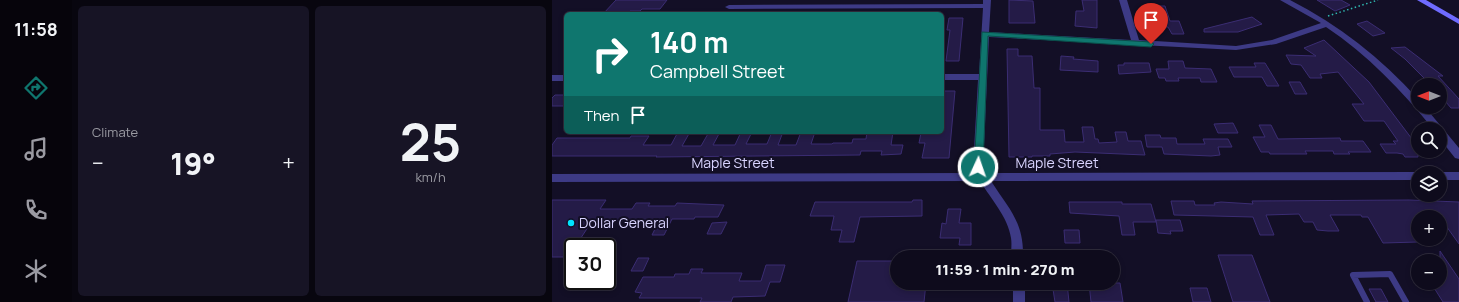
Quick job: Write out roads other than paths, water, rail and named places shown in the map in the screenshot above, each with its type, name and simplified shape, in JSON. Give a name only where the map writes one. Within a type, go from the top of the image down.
[{"type":"street","points":[[1123,0],[1136,43]]},
{"type":"street","points":[[1284,0],[1325,21],[1347,37],[1380,63],[1411,97]]},
{"type":"street","points":[[1422,0],[1459,22]]},
{"type":"street","points":[[730,7],[986,3],[978,167],[982,177],[1013,227],[1017,238],[1017,250]]},
{"type":"street","points":[[984,34],[1224,49],[1248,47],[1273,42],[1325,21]]},
{"type":"street","points":[[944,77],[983,77]]},
{"type":"street","points":[[552,78],[564,78]]},
{"type":"street","points":[[1426,114],[1432,122]]},
{"type":"street","points":[[1447,140],[1459,155]]},
{"type":"street","name":"Maple Street","points":[[552,178],[1411,176]]},
{"type":"street","points":[[1447,176],[1459,176]]},
{"type":"street","points":[[1019,290],[1019,302]]},
{"type":"lane","points":[[1367,302],[1353,275],[1390,274],[1406,302]]},
{"type":"place","name":"Dollar General","points":[[571,223]]}]
